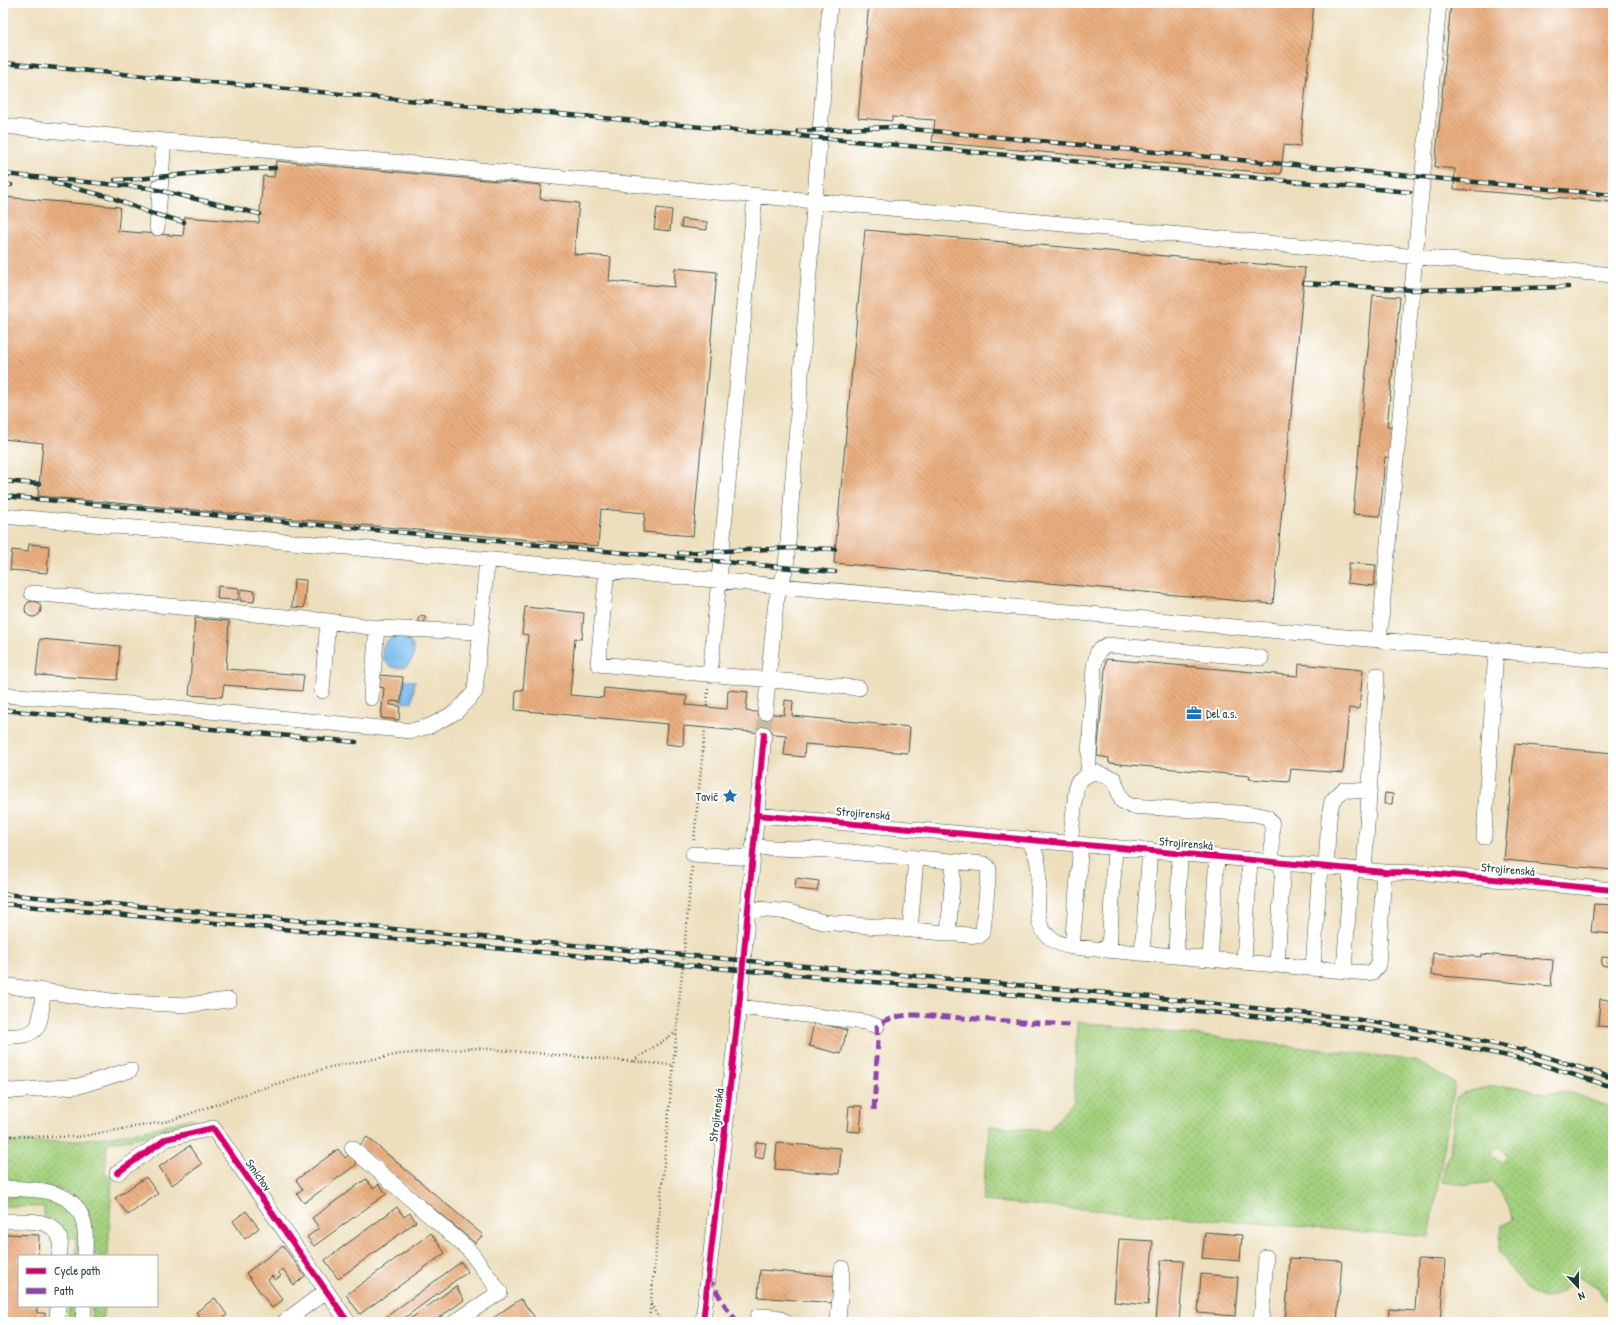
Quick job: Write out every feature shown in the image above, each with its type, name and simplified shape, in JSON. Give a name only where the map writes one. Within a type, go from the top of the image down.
[{"type":"street","points":[[765,712],[776,602],[786,567],[830,3]]},
{"type":"street","points":[[1379,640],[1439,3]]},
{"type":"street","points":[[3,126],[1416,258],[1613,274]]},
{"type":"street","points":[[157,228],[164,141]]},
{"type":"street","points":[[710,674],[755,196]]},
{"type":"street","points":[[3,516],[1613,661]]},
{"type":"street","points":[[3,694],[158,706],[411,731],[430,726],[456,712],[475,692],[479,632],[487,560]]},
{"type":"street","points":[[607,570],[598,664],[859,688]]},
{"type":"street","points":[[32,592],[328,621],[377,628],[479,632]]},
{"type":"street","points":[[322,691],[328,621]]},
{"type":"street","points":[[371,698],[377,628]]},
{"type":"street","points":[[1088,775],[1094,666],[1098,651],[1107,645],[1261,658]]},
{"type":"street","points":[[1484,837],[1496,650]]},
{"type":"street","points":[[1344,971],[1369,791],[1377,675]]},
{"type":"street","name":"Strojírenská","points":[[703,1322],[739,1007],[764,734]]},
{"type":"street","points":[[1072,947],[1078,783],[1092,771],[1114,779],[1122,801],[1131,806],[1254,814],[1267,817],[1272,824],[1277,862],[1277,965]]},
{"type":"street","points":[[1313,968],[1328,818],[1332,801],[1343,790],[1369,791]]},
{"type":"street","name":"Strojírenská","points":[[756,815],[1384,872],[1428,873],[1613,890]]},
{"type":"street","points":[[1026,839],[1036,852],[1039,868],[1038,921],[1047,936],[1055,942],[1072,947],[1368,973],[1377,969],[1384,872]]},
{"type":"street","points":[[1109,950],[1115,847]]},
{"type":"street","points":[[693,854],[827,850],[984,864],[988,866],[989,869],[982,935],[976,936],[823,922],[790,912],[748,908]]},
{"type":"street","points":[[1142,953],[1150,850]]},
{"type":"street","points":[[1176,956],[1180,853]]},
{"type":"street","points":[[1210,959],[1217,857]]},
{"type":"street","points":[[910,930],[916,858]]},
{"type":"street","points":[[1244,962],[1250,860]]},
{"type":"street","points":[[948,934],[954,862]]},
{"type":"street","points":[[3,985],[111,1001],[187,1005],[230,1000]]},
{"type":"street","points":[[3,1036],[20,1036],[33,1033],[40,1022],[43,991]]},
{"type":"street","points":[[739,1007],[865,1022],[877,1026]]},
{"type":"street","points":[[3,1090],[13,1091],[79,1086],[130,1070]]},
{"type":"street","name":"Smíchov","points":[[117,1173],[166,1139],[213,1128],[348,1322]]},
{"type":"street","points":[[352,1148],[468,1250],[500,1292],[455,1322]]},
{"type":"street","points":[[3,1188],[53,1192],[67,1198],[80,1211],[85,1231],[85,1255]]},
{"type":"street","points":[[3,1221],[44,1223],[55,1229],[60,1240],[59,1255]]},
{"type":"street","points":[[1261,1322],[1266,1257]]},
{"type":"street","points":[[838,1322],[842,1268]]},
{"type":"street","points":[[284,1322],[326,1290]]},
{"type":"street","points":[[57,1322],[58,1307]]},
{"type":"street","points":[[83,1322],[84,1307]]},
{"type":"street","points":[[758,1316],[776,1317],[786,1322]]},
{"type":"path","points":[[649,1322],[705,729]]},
{"type":"path","points":[[632,1062],[676,1032]]},
{"type":"path","points":[[3,1136],[78,1137],[168,1121],[257,1090],[330,1067],[401,1054],[477,1048],[673,1065]]},
{"type":"path","points":[[651,1303],[661,1322]]},
{"type":"green space","points":[[1077,1022],[1414,1060],[1455,1083],[1429,1237],[982,1201],[990,1126],[1048,1131],[1074,1101]]},
{"type":"green space","points":[[1488,1087],[1518,1087],[1545,1094],[1569,1092],[1613,1108],[1613,1307],[1597,1287],[1579,1277],[1556,1295],[1547,1298],[1531,1292],[1523,1285],[1499,1252],[1502,1225],[1513,1220],[1509,1204],[1500,1190],[1492,1182],[1468,1185],[1442,1182],[1446,1160],[1450,1153],[1456,1098],[1465,1092]],"holes":[[[1499,1147],[1503,1150],[1507,1157],[1502,1162],[1491,1155],[1493,1148]]]},
{"type":"green space","points":[[192,1118],[207,1125],[107,1143],[105,1173],[112,1177],[108,1255],[93,1255],[92,1232],[88,1214],[81,1202],[71,1194],[42,1187],[3,1183],[3,1141],[51,1142],[99,1138]]},
{"type":"green space","points":[[3,1197],[36,1197],[57,1202],[66,1207],[73,1214],[78,1225],[79,1255],[76,1255],[76,1238],[67,1238],[58,1225],[53,1221],[44,1218],[44,1207],[3,1206]]},
{"type":"green space","points":[[69,1307],[77,1307],[77,1322],[68,1322]]},
{"type":"green space","points":[[92,1307],[104,1307],[102,1322],[91,1322]]},
{"type":"water","points":[[395,636],[401,636],[411,643],[414,652],[413,658],[407,665],[401,668],[395,668],[385,661],[382,655],[382,649],[389,639]]},
{"type":"water","points":[[404,680],[415,681],[412,703],[402,702]]},
{"type":"building","points":[[869,3],[1314,3],[1300,147],[1284,145],[1281,174],[932,142],[935,120],[892,117],[892,121],[858,118]]},
{"type":"building","points":[[1451,3],[1613,3],[1613,202],[1454,189],[1455,169],[1435,167]]},
{"type":"building","points":[[276,161],[541,185],[540,199],[579,203],[574,254],[611,257],[609,281],[674,287],[675,268],[717,272],[693,536],[643,532],[645,513],[601,509],[598,546],[38,496],[43,443],[3,439],[3,197],[120,207],[118,231],[183,236],[185,217],[259,223],[263,176],[274,177]]},
{"type":"building","points":[[657,208],[672,210],[670,231],[654,229]]},
{"type":"building","points":[[682,219],[707,222],[707,230],[681,227]]},
{"type":"building","points":[[865,230],[1305,268],[1273,604],[834,563]]},
{"type":"building","points":[[1373,295],[1400,297],[1387,426],[1394,427],[1391,458],[1385,457],[1380,516],[1353,514]]},
{"type":"building","points":[[29,544],[49,546],[47,573],[10,570],[12,550],[28,552]]},
{"type":"building","points":[[1349,563],[1376,565],[1374,586],[1347,583]]},
{"type":"building","points":[[294,579],[306,580],[304,608],[292,607]]},
{"type":"building","points":[[218,586],[239,588],[238,600],[217,599]]},
{"type":"building","points":[[241,589],[255,591],[254,602],[240,601]]},
{"type":"building","points":[[30,601],[36,601],[41,606],[39,615],[36,617],[30,617],[25,612],[25,606]]},
{"type":"building","points":[[525,607],[584,613],[582,639],[575,638],[570,695],[603,698],[604,688],[687,696],[686,705],[727,709],[728,690],[748,692],[746,711],[784,715],[785,700],[793,701],[792,716],[910,727],[908,753],[805,744],[804,757],[784,755],[786,735],[684,726],[683,746],[666,744],[668,724],[515,710],[516,690],[523,690],[528,635],[522,634]]},
{"type":"building","points":[[422,616],[425,619],[422,622],[419,619]]},
{"type":"building","points":[[195,618],[229,621],[226,669],[304,675],[302,691],[224,685],[222,697],[189,695]]},
{"type":"building","points":[[40,639],[120,646],[117,680],[36,675]]},
{"type":"building","points":[[1106,659],[1298,676],[1299,664],[1363,670],[1359,709],[1349,708],[1343,773],[1291,769],[1289,782],[1249,779],[1250,776],[1109,763],[1109,758],[1097,756]]},
{"type":"building","points":[[379,675],[403,677],[401,702],[391,701],[390,705],[400,706],[399,720],[381,718],[384,688],[378,687]]},
{"type":"building","points":[[1515,744],[1613,753],[1613,870],[1504,860]]},
{"type":"building","points":[[1385,793],[1393,794],[1392,804],[1384,804]]},
{"type":"building","points":[[796,878],[819,881],[817,891],[795,889]]},
{"type":"building","points":[[1594,904],[1613,905],[1613,934],[1591,932]]},
{"type":"building","points":[[1433,953],[1481,957],[1482,954],[1553,960],[1551,986],[1431,975]]},
{"type":"building","points":[[1602,957],[1613,958],[1612,967],[1601,965]]},
{"type":"building","points":[[1600,999],[1613,1000],[1613,1027],[1598,1026]]},
{"type":"building","points":[[814,1022],[847,1030],[841,1054],[809,1046]]},
{"type":"building","points":[[849,1106],[862,1106],[860,1132],[847,1131]]},
{"type":"building","points":[[367,1137],[483,1235],[475,1243],[359,1146]]},
{"type":"building","points":[[756,1142],[766,1143],[763,1159],[754,1157]]},
{"type":"building","points":[[777,1143],[841,1148],[839,1174],[775,1169]]},
{"type":"building","points":[[189,1146],[202,1164],[172,1185],[159,1167]]},
{"type":"building","points":[[338,1149],[345,1158],[350,1154],[357,1164],[304,1203],[297,1194],[303,1190],[296,1180]]},
{"type":"building","points":[[146,1177],[158,1194],[128,1215],[115,1198]]},
{"type":"building","points":[[366,1179],[373,1188],[379,1184],[386,1194],[314,1246],[307,1237],[319,1228],[312,1218]]},
{"type":"building","points":[[397,1207],[404,1217],[410,1213],[416,1222],[338,1279],[325,1260]]},
{"type":"building","points":[[246,1211],[259,1228],[245,1239],[233,1221]]},
{"type":"building","points":[[1205,1232],[1242,1235],[1240,1261],[1202,1258]]},
{"type":"building","points":[[431,1233],[445,1253],[360,1314],[346,1295]]},
{"type":"building","points":[[3,1234],[39,1235],[38,1255],[18,1255],[18,1307],[37,1307],[37,1313],[45,1313],[45,1322],[3,1322]]},
{"type":"building","points":[[1119,1239],[1153,1241],[1148,1305],[1114,1302]]},
{"type":"building","points":[[283,1246],[305,1276],[294,1285],[283,1269],[278,1272],[281,1276],[275,1280],[272,1276],[268,1280],[283,1300],[272,1308],[246,1273]]},
{"type":"building","points":[[1290,1258],[1342,1261],[1337,1322],[1285,1322]]},
{"type":"building","points":[[1418,1259],[1445,1260],[1440,1322],[1388,1322],[1389,1309],[1415,1311]]},
{"type":"building","points":[[1161,1260],[1184,1261],[1179,1322],[1156,1321]]},
{"type":"building","points":[[461,1262],[468,1272],[399,1322],[379,1322]]},
{"type":"building","points":[[760,1270],[836,1276],[834,1303],[758,1297]]},
{"type":"building","points":[[1201,1274],[1238,1277],[1235,1316],[1198,1313]]},
{"type":"building","points":[[456,1286],[464,1300],[433,1322],[406,1322]]},
{"type":"building","points":[[215,1298],[227,1315],[218,1322],[203,1322],[196,1312]]},
{"type":"building","points":[[521,1299],[538,1322],[488,1322],[507,1308]]},
{"type":"tunnel","points":[[764,734],[765,712]]},
{"type":"railway","points":[[3,63],[1410,192]]},
{"type":"railway","points":[[798,131],[890,127],[1613,195]]},
{"type":"railway","points":[[115,180],[229,170],[275,168]]},
{"type":"railway","points":[[3,174],[149,188],[260,214]]},
{"type":"railway","points":[[53,183],[110,197],[150,213],[184,222]]},
{"type":"railway","points":[[3,185],[11,185]]},
{"type":"railway","points":[[1304,283],[1413,290],[1569,287]]},
{"type":"railway","points":[[3,481],[39,484]]},
{"type":"railway","points":[[3,496],[835,572]]},
{"type":"railway","points":[[679,553],[794,548],[835,549]]},
{"type":"railway","points":[[3,710],[356,742]]},
{"type":"railway","points":[[3,894],[1151,997],[1348,1018],[1446,1034],[1524,1050],[1613,1078]]},
{"type":"railway","points":[[3,904],[1253,1016],[1348,1026],[1523,1059],[1613,1087]]},
{"type":"marked path","points":[[874,1110],[878,1040],[877,1026],[886,1020],[905,1015],[916,1015],[1069,1025]]},
{"type":"marked path","points":[[708,1277],[729,1312],[738,1322]]},
{"type":"cycle path","points":[[703,1322],[739,1007],[764,734]]},
{"type":"cycle path","points":[[756,815],[1384,872],[1428,873],[1613,890]]},
{"type":"cycle path","points":[[117,1173],[166,1139],[213,1128],[348,1322]]},
{"type":"place","name":"Del a.s.","points":[[1194,713]]},
{"type":"place","name":"Tavič","points":[[730,796]]}]
